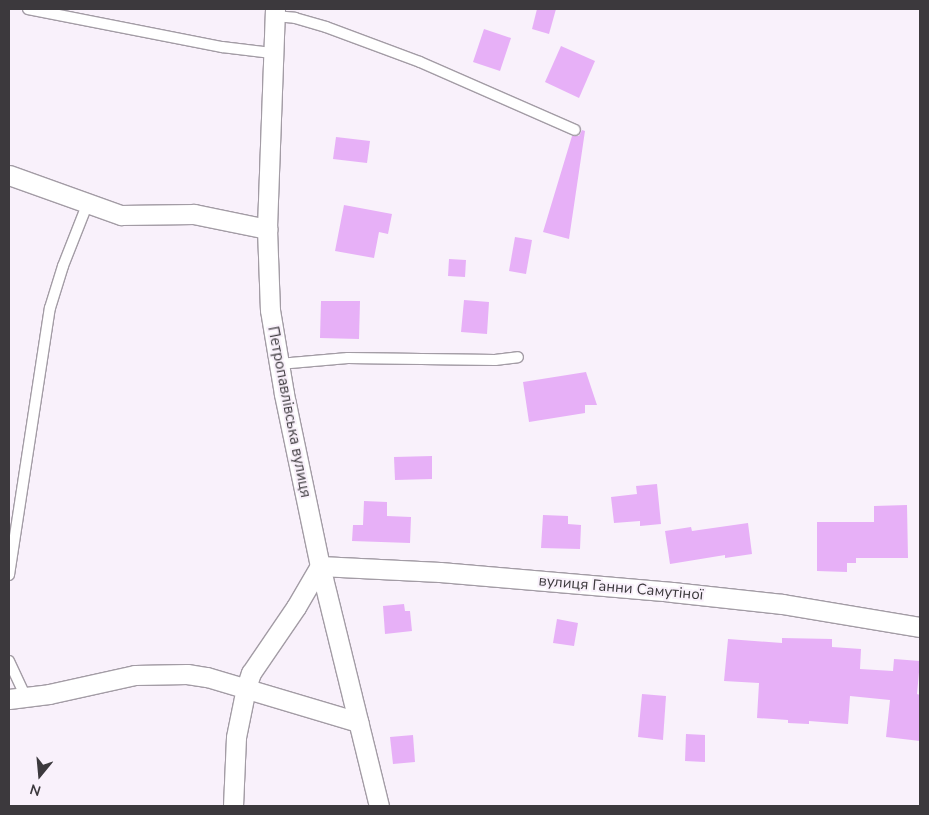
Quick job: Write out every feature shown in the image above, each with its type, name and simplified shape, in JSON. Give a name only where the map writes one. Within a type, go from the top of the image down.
[{"type":"street","name":"Петропавлівська вулиця","points":[[274,12],[267,230],[270,310],[279,364],[320,566],[379,806]]},
{"type":"street","points":[[9,175],[87,205],[121,215],[194,214],[267,230]]},
{"type":"street","points":[[233,806],[236,738],[246,688],[255,666],[296,607],[320,566]]},
{"type":"street","name":"вулиця Ганни Самутіної","points":[[320,566],[432,571],[682,593],[782,604],[920,627]]},
{"type":"street","points":[[18,698],[135,675],[160,673],[207,677],[358,722]]},
{"type":"lane","points":[[28,9],[222,48],[272,53]]},
{"type":"lane","points":[[274,12],[319,24],[404,55],[507,98],[575,130]]},
{"type":"lane","points":[[9,574],[50,308],[63,266],[87,205]]},
{"type":"lane","points":[[279,364],[348,358],[495,360],[518,356]]},
{"type":"lane","points":[[9,661],[18,698]]},
{"type":"building","points":[[537,9],[556,9],[549,34],[532,29]]},
{"type":"building","points":[[484,29],[511,38],[500,71],[473,62]]},
{"type":"building","points":[[561,46],[595,61],[579,98],[545,82]]},
{"type":"building","points":[[582,130],[585,131],[569,239],[543,232],[572,136],[579,136]]},
{"type":"building","points":[[336,137],[370,141],[367,163],[333,159]]},
{"type":"building","points":[[344,205],[392,214],[388,234],[379,232],[374,258],[335,251]]},
{"type":"building","points":[[515,237],[532,240],[526,274],[509,271]]},
{"type":"building","points":[[449,259],[466,260],[465,277],[448,276]]},
{"type":"building","points":[[464,300],[489,302],[487,334],[461,332]]},
{"type":"building","points":[[321,301],[360,301],[359,339],[320,338]]},
{"type":"building","points":[[586,372],[597,405],[585,405],[585,413],[529,422],[523,382]]},
{"type":"building","points":[[432,456],[432,479],[395,480],[394,457]]},
{"type":"building","points":[[657,484],[661,524],[640,526],[640,521],[614,523],[611,497],[637,494],[636,486]]},
{"type":"building","points":[[364,501],[387,502],[387,516],[411,517],[410,543],[352,541],[353,525],[363,525]]},
{"type":"building","points":[[907,505],[908,558],[856,558],[856,563],[847,563],[847,572],[817,571],[817,522],[874,522],[874,506]]},
{"type":"building","points":[[543,515],[568,516],[568,524],[581,525],[580,549],[541,548]]},
{"type":"building","points":[[748,523],[752,554],[725,558],[725,555],[670,564],[665,531],[691,527],[692,531]]},
{"type":"building","points":[[404,604],[405,611],[410,611],[412,631],[385,634],[383,606]]},
{"type":"building","points":[[557,619],[578,623],[574,646],[553,643]]},
{"type":"building","points":[[782,638],[832,639],[832,647],[861,649],[860,669],[893,671],[894,659],[920,661],[917,694],[920,695],[920,741],[886,737],[890,700],[850,696],[848,724],[809,721],[809,724],[788,723],[788,720],[757,718],[759,683],[724,681],[728,639],[782,643]]},
{"type":"building","points":[[642,694],[666,696],[663,740],[638,737]]},
{"type":"building","points":[[686,734],[705,735],[705,762],[685,761]]},
{"type":"building","points":[[413,735],[415,762],[393,764],[390,737]]}]
